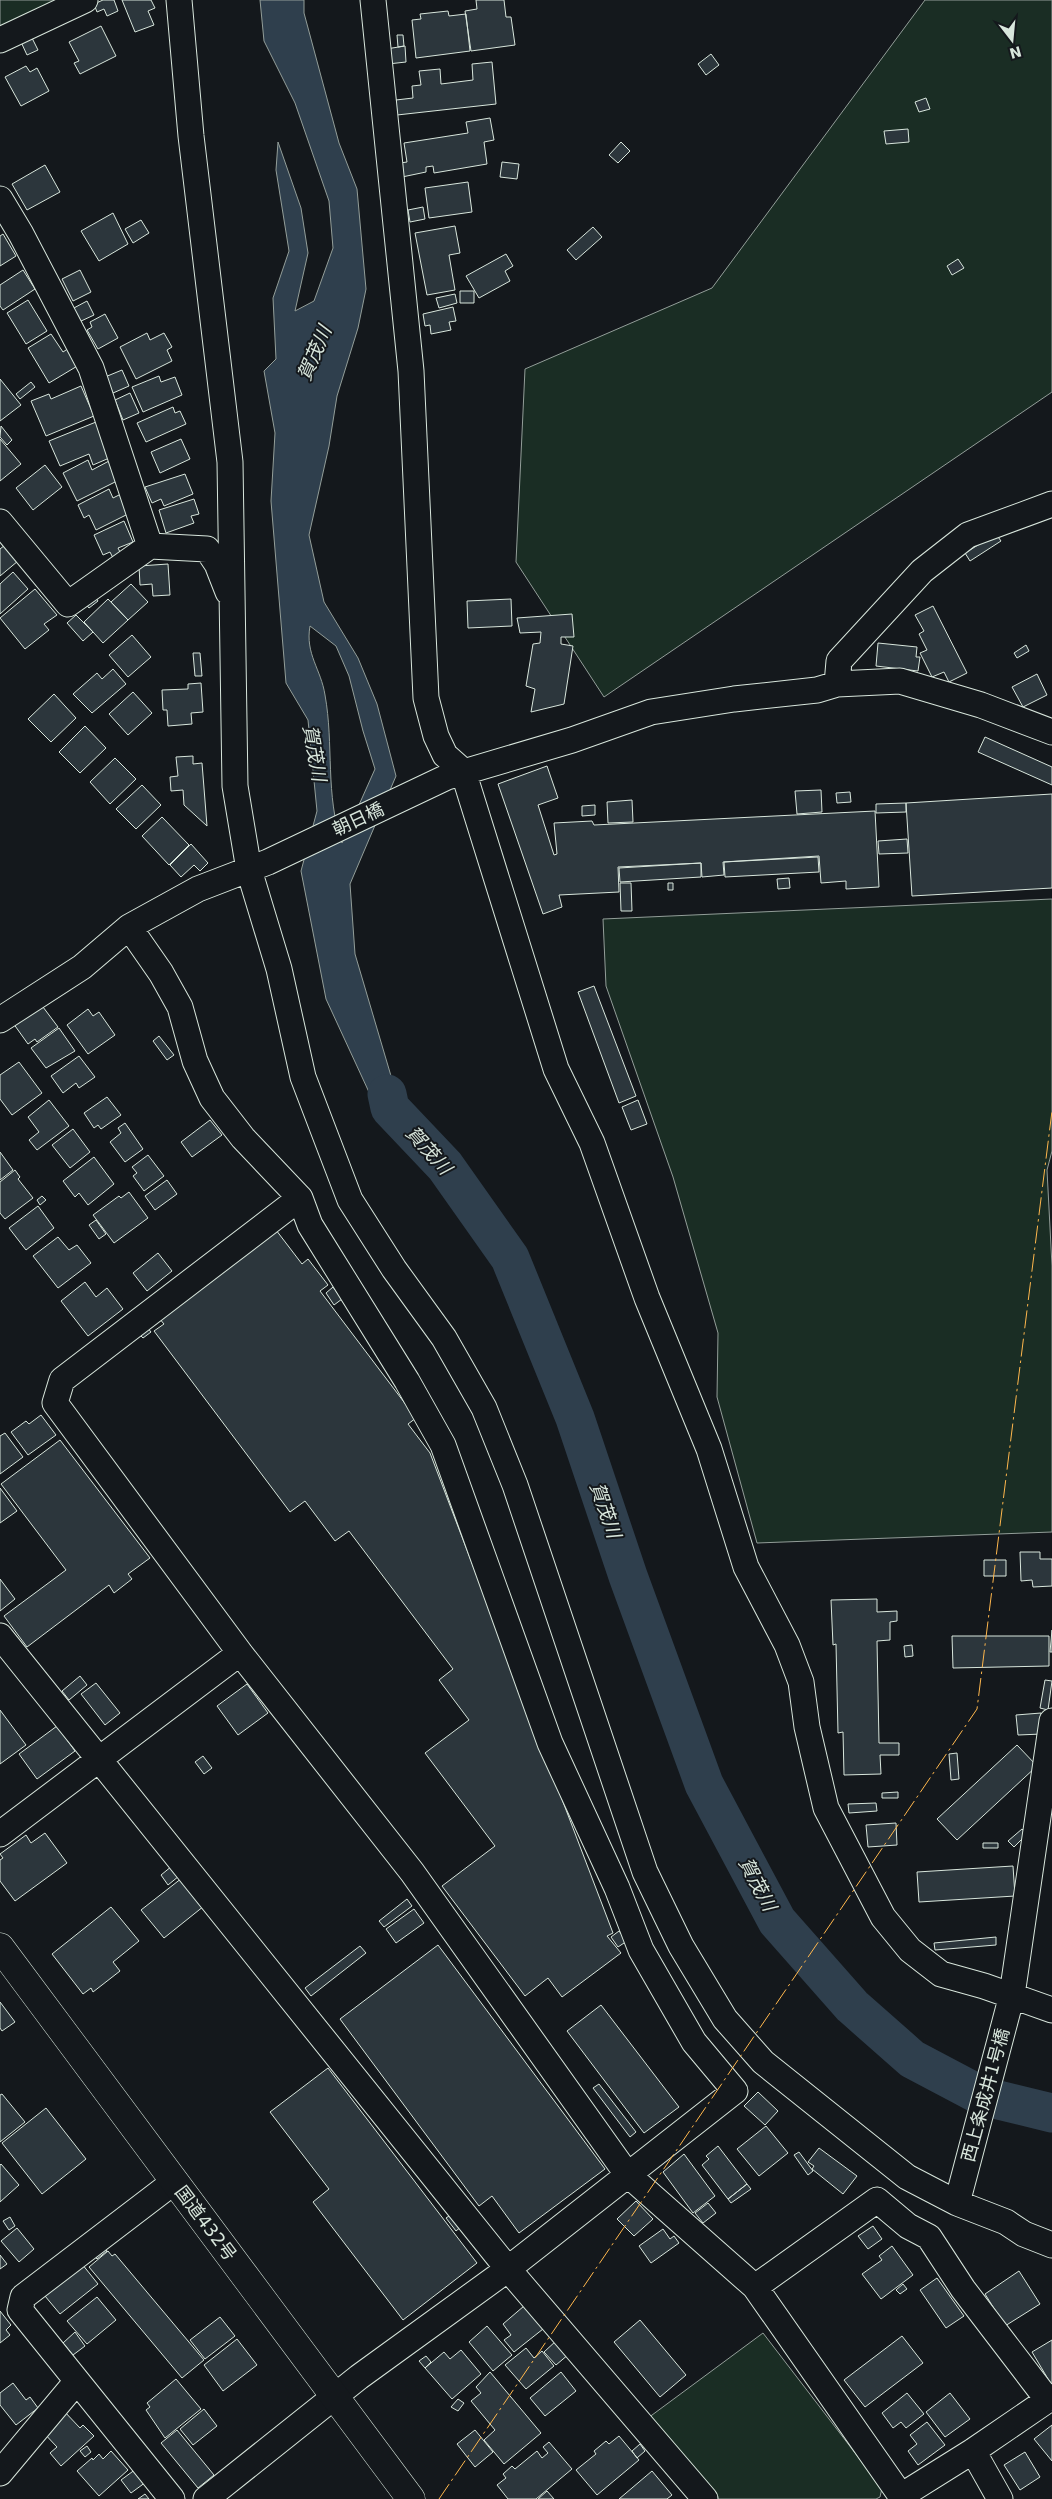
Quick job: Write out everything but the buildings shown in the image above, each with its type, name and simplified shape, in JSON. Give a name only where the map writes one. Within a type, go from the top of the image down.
[{"type":"highway","name":"国道432号","points":[[0,1947],[411,2499]]},
{"type":"street","points":[[0,40],[85,0]]},
{"type":"street","points":[[180,0],[191,136],[230,462],[235,786],[258,866],[303,1077],[350,1200],[394,1269],[444,1338],[484,1408],[515,1485],[645,1872],[680,1946],[725,2019],[763,2062],[907,2178],[959,2192],[1024,2234],[1052,2245]]},
{"type":"street","points":[[373,0],[412,371],[426,698],[436,736],[455,774],[556,1069],[592,1143],[647,1298],[709,1449],[746,1567],[787,1645],[801,1682],[807,1727],[826,1808],[883,1917],[910,1950],[941,1974],[1010,2003],[1052,2010]]},
{"type":"street","points":[[0,199],[21,234],[91,368],[150,546]]},
{"type":"street","points":[[837,684],[839,661],[922,571],[968,535],[1052,504]]},
{"type":"street","points":[[0,522],[68,604],[150,546],[206,549],[217,564],[232,603]]},
{"type":"street","name":"朝日橋","points":[[0,1020],[82,966],[129,927],[198,889],[258,866],[455,774],[572,740],[651,712],[734,699],[817,690],[837,684],[900,681],[981,705],[1052,732]]},
{"type":"street","points":[[129,927],[161,973],[180,1008],[195,1060],[212,1098],[243,1138],[300,1198],[310,1225],[407,1381],[443,1445],[550,1743],[617,1888],[641,1950],[694,2042],[735,2091],[508,2268],[335,2397],[206,2499]]},
{"type":"street","points":[[300,1198],[62,1380],[55,1403],[240,1653],[412,1872],[627,2174],[755,2287],[899,2498],[973,2451],[1050,2398],[963,2289],[929,2237],[908,2226],[877,2200],[755,2287]]},
{"type":"street","points":[[0,1636],[508,2268],[705,2499]]},
{"type":"street","points":[[0,1834],[240,1653]]},
{"type":"street","name":"西上条成井1号橋","points":[[959,2192],[1010,2003],[1052,1721]]},
{"type":"street","points":[[172,2499],[20,2310],[23,2297],[174,2181]]},
{"type":"street","points":[[0,2473],[77,2381]]},
{"type":"street","points":[[973,2451],[1000,2499]]},
{"type":"green space","points":[[0,0],[69,0],[0,32]]},
{"type":"green space","points":[[925,0],[1052,0],[1052,392],[604,697],[516,562],[525,369],[712,288]]},
{"type":"green space","points":[[1052,899],[1052,1151],[1047,1170],[1052,1266],[1052,1532],[757,1543],[717,1397],[718,1333],[673,1177],[606,986],[603,919]]},
{"type":"green space","points":[[763,2333],[882,2488],[880,2497],[876,2499],[717,2499],[648,2418]]},
{"type":"water","points":[[260,0],[304,0],[304,13],[339,143],[357,189],[366,289],[358,328],[337,396],[329,446],[309,535],[324,602],[358,658],[377,704],[396,776],[350,884],[355,954],[399,1103],[418,1137],[380,1116],[326,999],[301,871],[317,811],[308,720],[286,683],[271,501],[275,433],[264,371],[276,359],[273,298],[289,251],[276,170],[278,142],[301,208],[308,253],[295,311],[314,301],[333,248],[329,201],[295,103],[264,41]],"holes":[[[310,626],[336,646],[349,676],[375,769],[342,843],[333,807],[328,714],[323,686],[311,653]]]},
{"type":"waterway","name":"賀茂川","points":[[387,1094],[390,1108],[445,1166],[510,1258],[575,1418],[628,1576],[704,1784],[777,1921],[852,2006],[912,2059],[982,2096],[1052,2113]]},
{"type":"power","points":[[439,2499],[977,1709],[1052,1111]]}]
